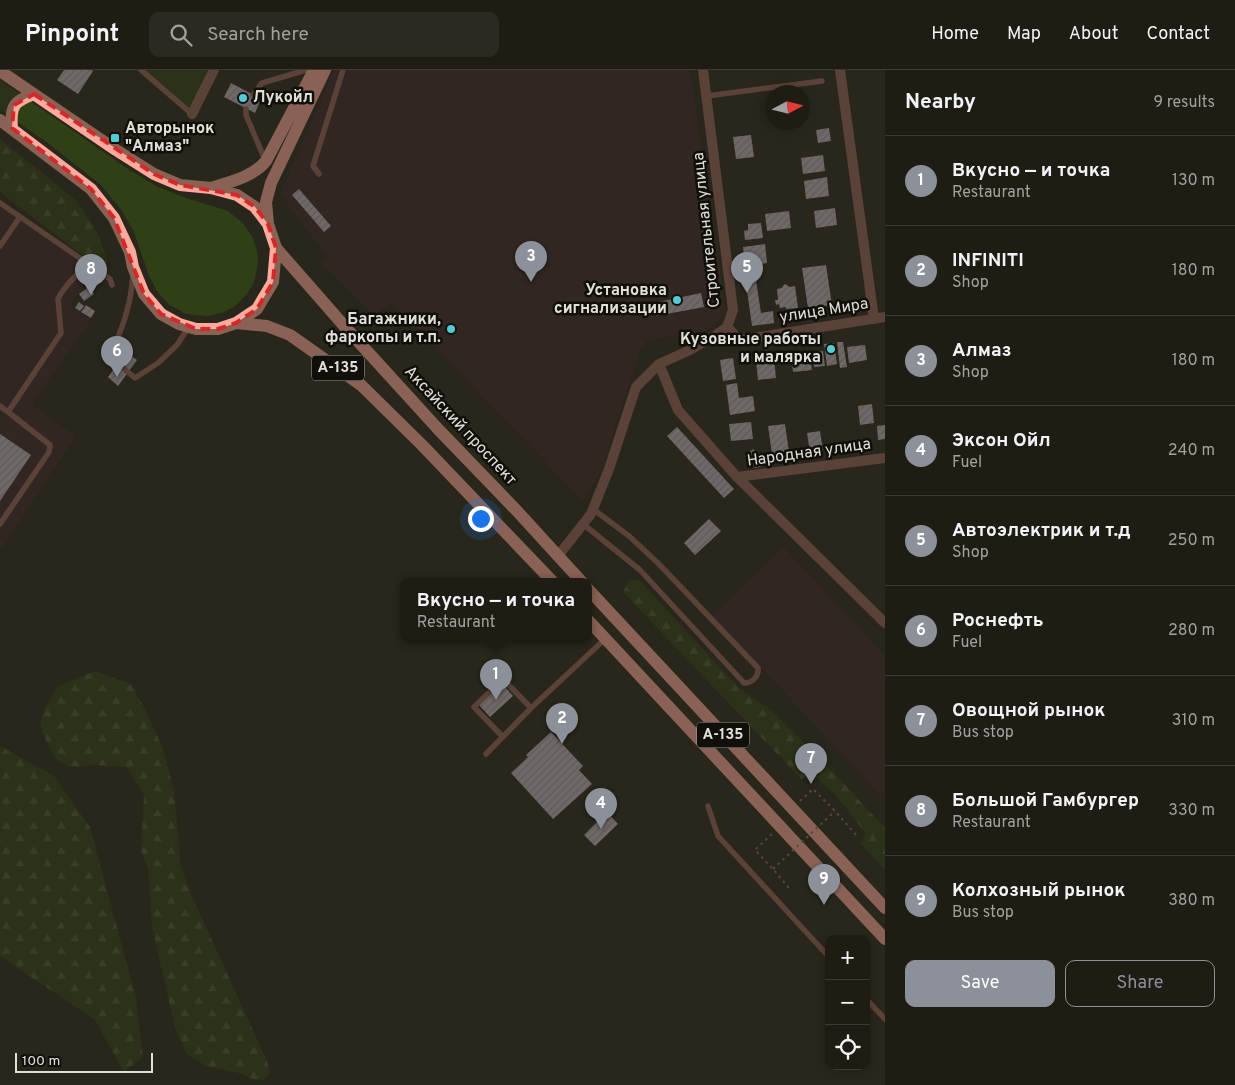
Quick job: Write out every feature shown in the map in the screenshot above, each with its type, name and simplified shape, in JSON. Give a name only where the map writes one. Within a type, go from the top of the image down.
[{"type":"main road","points":[[211,188],[238,180],[261,167],[314,70]]},
{"type":"main road","points":[[0,120],[91,190],[114,218],[130,252],[133,267],[144,294],[162,314],[188,327],[218,329],[236,323],[257,309],[273,282],[276,248],[268,224],[266,202],[271,183],[325,70]]},
{"type":"main road","points":[[0,71],[154,174],[180,184],[211,188],[237,195],[255,207],[268,224]]},
{"type":"main road","points":[[12,128],[11,116],[14,105],[23,98],[34,94]]},
{"type":"main road","name":"Аксайский проспект","points":[[276,248],[438,429],[578,578]]},
{"type":"main road","name":"А-135","points":[[236,323],[267,326],[290,335],[361,385],[422,445],[549,578]]},
{"type":"main road","name":"А-135","points":[[592,593],[885,908]]},
{"type":"main road","name":"А-135","points":[[592,624],[885,939]]},
{"type":"street","points":[[192,114],[214,70]]},
{"type":"street","name":"Строительная улица","points":[[703,70],[733,310],[726,327]]},
{"type":"street","points":[[840,70],[874,319]]},
{"type":"street","name":"улица Мира","points":[[726,327],[740,340],[885,317]]},
{"type":"street","points":[[558,556],[591,514],[609,470],[636,387],[659,364],[690,350],[726,327]]},
{"type":"street","points":[[659,364],[678,410],[738,478],[885,623]]},
{"type":"street","name":"Народная улица","points":[[738,478],[885,458]]},
{"type":"lane","points":[[141,70],[192,114]]},
{"type":"lane","points":[[253,95],[262,83],[306,70]]},
{"type":"lane","points":[[319,174],[313,166],[343,70]]},
{"type":"lane","points":[[707,96],[822,81]]},
{"type":"lane","points":[[246,108],[246,115],[266,160]]},
{"type":"lane","points":[[0,203],[87,263],[110,280],[112,285]]},
{"type":"lane","points":[[0,246],[20,216]]},
{"type":"lane","points":[[8,412],[60,333],[58,299],[60,294],[87,263]]},
{"type":"lane","points":[[133,267],[132,293],[126,319],[110,358],[135,378],[158,363],[177,345],[188,327]]},
{"type":"lane","points":[[0,406],[50,445],[49,452],[0,524]]},
{"type":"lane","points":[[583,524],[640,570],[744,683],[754,679],[759,673],[758,668],[658,563],[629,536],[593,509]]},
{"type":"lane","points":[[486,754],[606,638]]},
{"type":"lane","points":[[503,737],[474,707],[503,679],[532,708]]},
{"type":"lane","points":[[708,806],[718,836],[825,953]]},
{"type":"lane","points":[[870,1003],[885,1019]]},
{"type":"path","points":[[792,809],[813,789],[857,836]]},
{"type":"path","points":[[774,869],[835,811]]},
{"type":"path","points":[[780,826],[755,850],[789,888]]},
{"type":"highlighted area","points":[[34,94],[154,174],[180,185],[237,195],[255,207],[268,224],[276,248],[273,282],[257,309],[236,323],[218,329],[196,329],[161,314],[144,294],[114,218],[91,189],[12,128],[14,105]]},
{"type":"shaded area","points":[[334,70],[690,70],[726,312],[707,331],[647,340],[640,351],[602,470],[583,501],[392,303],[374,315],[320,262],[327,256],[280,194]]},
{"type":"shaded area","points":[[0,206],[97,274],[70,302],[72,308],[91,320],[32,405],[76,436],[0,551]]},
{"type":"shaded area","points":[[784,547],[885,656],[885,791],[880,795],[713,616]]},
{"type":"green space","points":[[136,70],[218,70],[194,120]]},
{"type":"green space","points":[[0,80],[128,169],[156,186],[228,211],[243,223],[253,238],[258,263],[254,282],[247,294],[234,307],[222,313],[207,316],[186,314],[168,304],[157,291],[149,276],[134,232],[122,211],[101,185],[48,143],[0,110]]},
{"type":"green space","points":[[0,139],[76,200],[97,232],[108,262],[98,267],[0,192]]},
{"type":"green space","points":[[629,580],[639,580],[739,688],[771,710],[833,772],[885,828],[885,870],[860,843],[866,834],[835,794],[811,773],[801,779],[623,592]]},
{"type":"green space","points":[[95,671],[131,684],[146,711],[163,749],[174,791],[180,865],[191,894],[267,1061],[270,1073],[264,1080],[252,1079],[243,1074],[206,1066],[187,1054],[175,1028],[152,926],[148,869],[141,851],[144,794],[126,767],[92,765],[80,767],[68,766],[59,762],[52,753],[43,734],[40,723],[45,708],[58,686]]},
{"type":"green space","points":[[0,746],[54,776],[90,827],[136,998],[143,1057],[124,1072],[95,1020],[0,956]]},
{"type":"building","points":[[64,70],[93,71],[78,94],[57,80]]},
{"type":"building","name":"Лукойл","points":[[231,83],[261,99],[255,113],[224,97]]},
{"type":"building","points":[[829,128],[831,141],[818,143],[816,130]]},
{"type":"building","points":[[751,135],[754,157],[736,159],[733,137]]},
{"type":"building","points":[[823,155],[825,171],[803,174],[801,158]]},
{"type":"building","points":[[827,177],[829,196],[806,199],[804,181]]},
{"type":"building","points":[[299,189],[331,226],[324,232],[292,195]]},
{"type":"building","points":[[835,208],[837,225],[816,228],[814,211]]},
{"type":"building","points":[[789,211],[791,228],[767,231],[765,214]]},
{"type":"building","points":[[761,223],[763,238],[745,240],[744,231],[748,230],[748,224]]},
{"type":"building","points":[[765,244],[767,263],[745,266],[743,247]]},
{"type":"building","points":[[826,265],[832,305],[808,308],[802,268]]},
{"type":"building","points":[[754,268],[761,313],[773,311],[774,323],[752,326],[744,269]]},
{"type":"building","points":[[785,284],[790,287],[795,286],[798,308],[786,309],[786,307],[780,308],[779,304],[776,305],[775,300],[778,300],[777,289],[782,288]]},
{"type":"building","points":[[89,287],[94,294],[84,301],[79,294]]},
{"type":"building","points":[[701,293],[704,307],[656,316],[654,303]]},
{"type":"building","points":[[79,302],[84,306],[80,311],[75,308]]},
{"type":"building","points":[[86,305],[95,311],[91,318],[81,312]]},
{"type":"building","points":[[837,342],[843,342],[847,367],[840,368]]},
{"type":"building","points":[[834,343],[837,364],[827,366],[824,344]]},
{"type":"building","points":[[865,345],[867,360],[849,363],[847,347]]},
{"type":"building","points":[[823,351],[825,366],[814,367],[812,352]]},
{"type":"building","points":[[126,352],[137,360],[118,386],[108,377]]},
{"type":"building","points":[[809,352],[812,370],[793,372],[791,354]]},
{"type":"building","points":[[733,358],[736,379],[723,381],[720,360]]},
{"type":"building","points":[[774,358],[776,378],[758,380],[756,360]]},
{"type":"building","points":[[737,383],[739,398],[753,396],[755,411],[730,415],[726,385]]},
{"type":"building","points":[[872,404],[874,423],[860,425],[858,406]]},
{"type":"building","points":[[751,422],[753,439],[731,441],[729,424]]},
{"type":"building","points":[[785,424],[790,459],[773,461],[768,426]]},
{"type":"building","points":[[885,425],[885,439],[878,440],[877,426]]},
{"type":"building","points":[[677,427],[734,489],[724,498],[667,436]]},
{"type":"building","points":[[820,431],[823,450],[810,452],[807,433]]},
{"type":"building","points":[[0,434],[31,455],[0,501]]},
{"type":"building","points":[[753,449],[764,460],[764,466],[755,468],[745,456]]},
{"type":"building","points":[[709,519],[721,531],[695,555],[684,543]]},
{"type":"building","points":[[501,682],[513,696],[490,717],[478,704]]},
{"type":"building","points":[[551,732],[583,766],[579,770],[592,784],[553,819],[511,773],[528,757],[526,755]]},
{"type":"building","points":[[607,812],[618,824],[595,846],[584,835]]},
{"type":"place","name":"Лукойл","points":[[243,98]]},
{"type":"place","name":"Авторынок \"Алмаз\"","points":[[115,138]]},
{"type":"place","name":"Алмаз","points":[[531,282]]},
{"type":"place","name":"Автоэлектрик и т.д","points":[[747,293]]},
{"type":"place","name":"Большой Гамбургер","points":[[91,295]]},
{"type":"place","name":"Установка сигнализации","points":[[677,300]]},
{"type":"place","name":"Багажники, фаркопы и т.п.","points":[[451,329]]},
{"type":"place","name":"Кузовные работы и малярка","points":[[831,349]]},
{"type":"place","name":"Роснефть","points":[[117,377]]},
{"type":"place","name":"Вкусно — и точка","points":[[496,700]]},
{"type":"place","name":"INFINITI","points":[[562,744]]},
{"type":"place","name":"Овощной рынок","points":[[811,784]]},
{"type":"place","name":"Эксон Ойл","points":[[601,829]]},
{"type":"place","name":"Колхозный рынок","points":[[824,905]]}]
